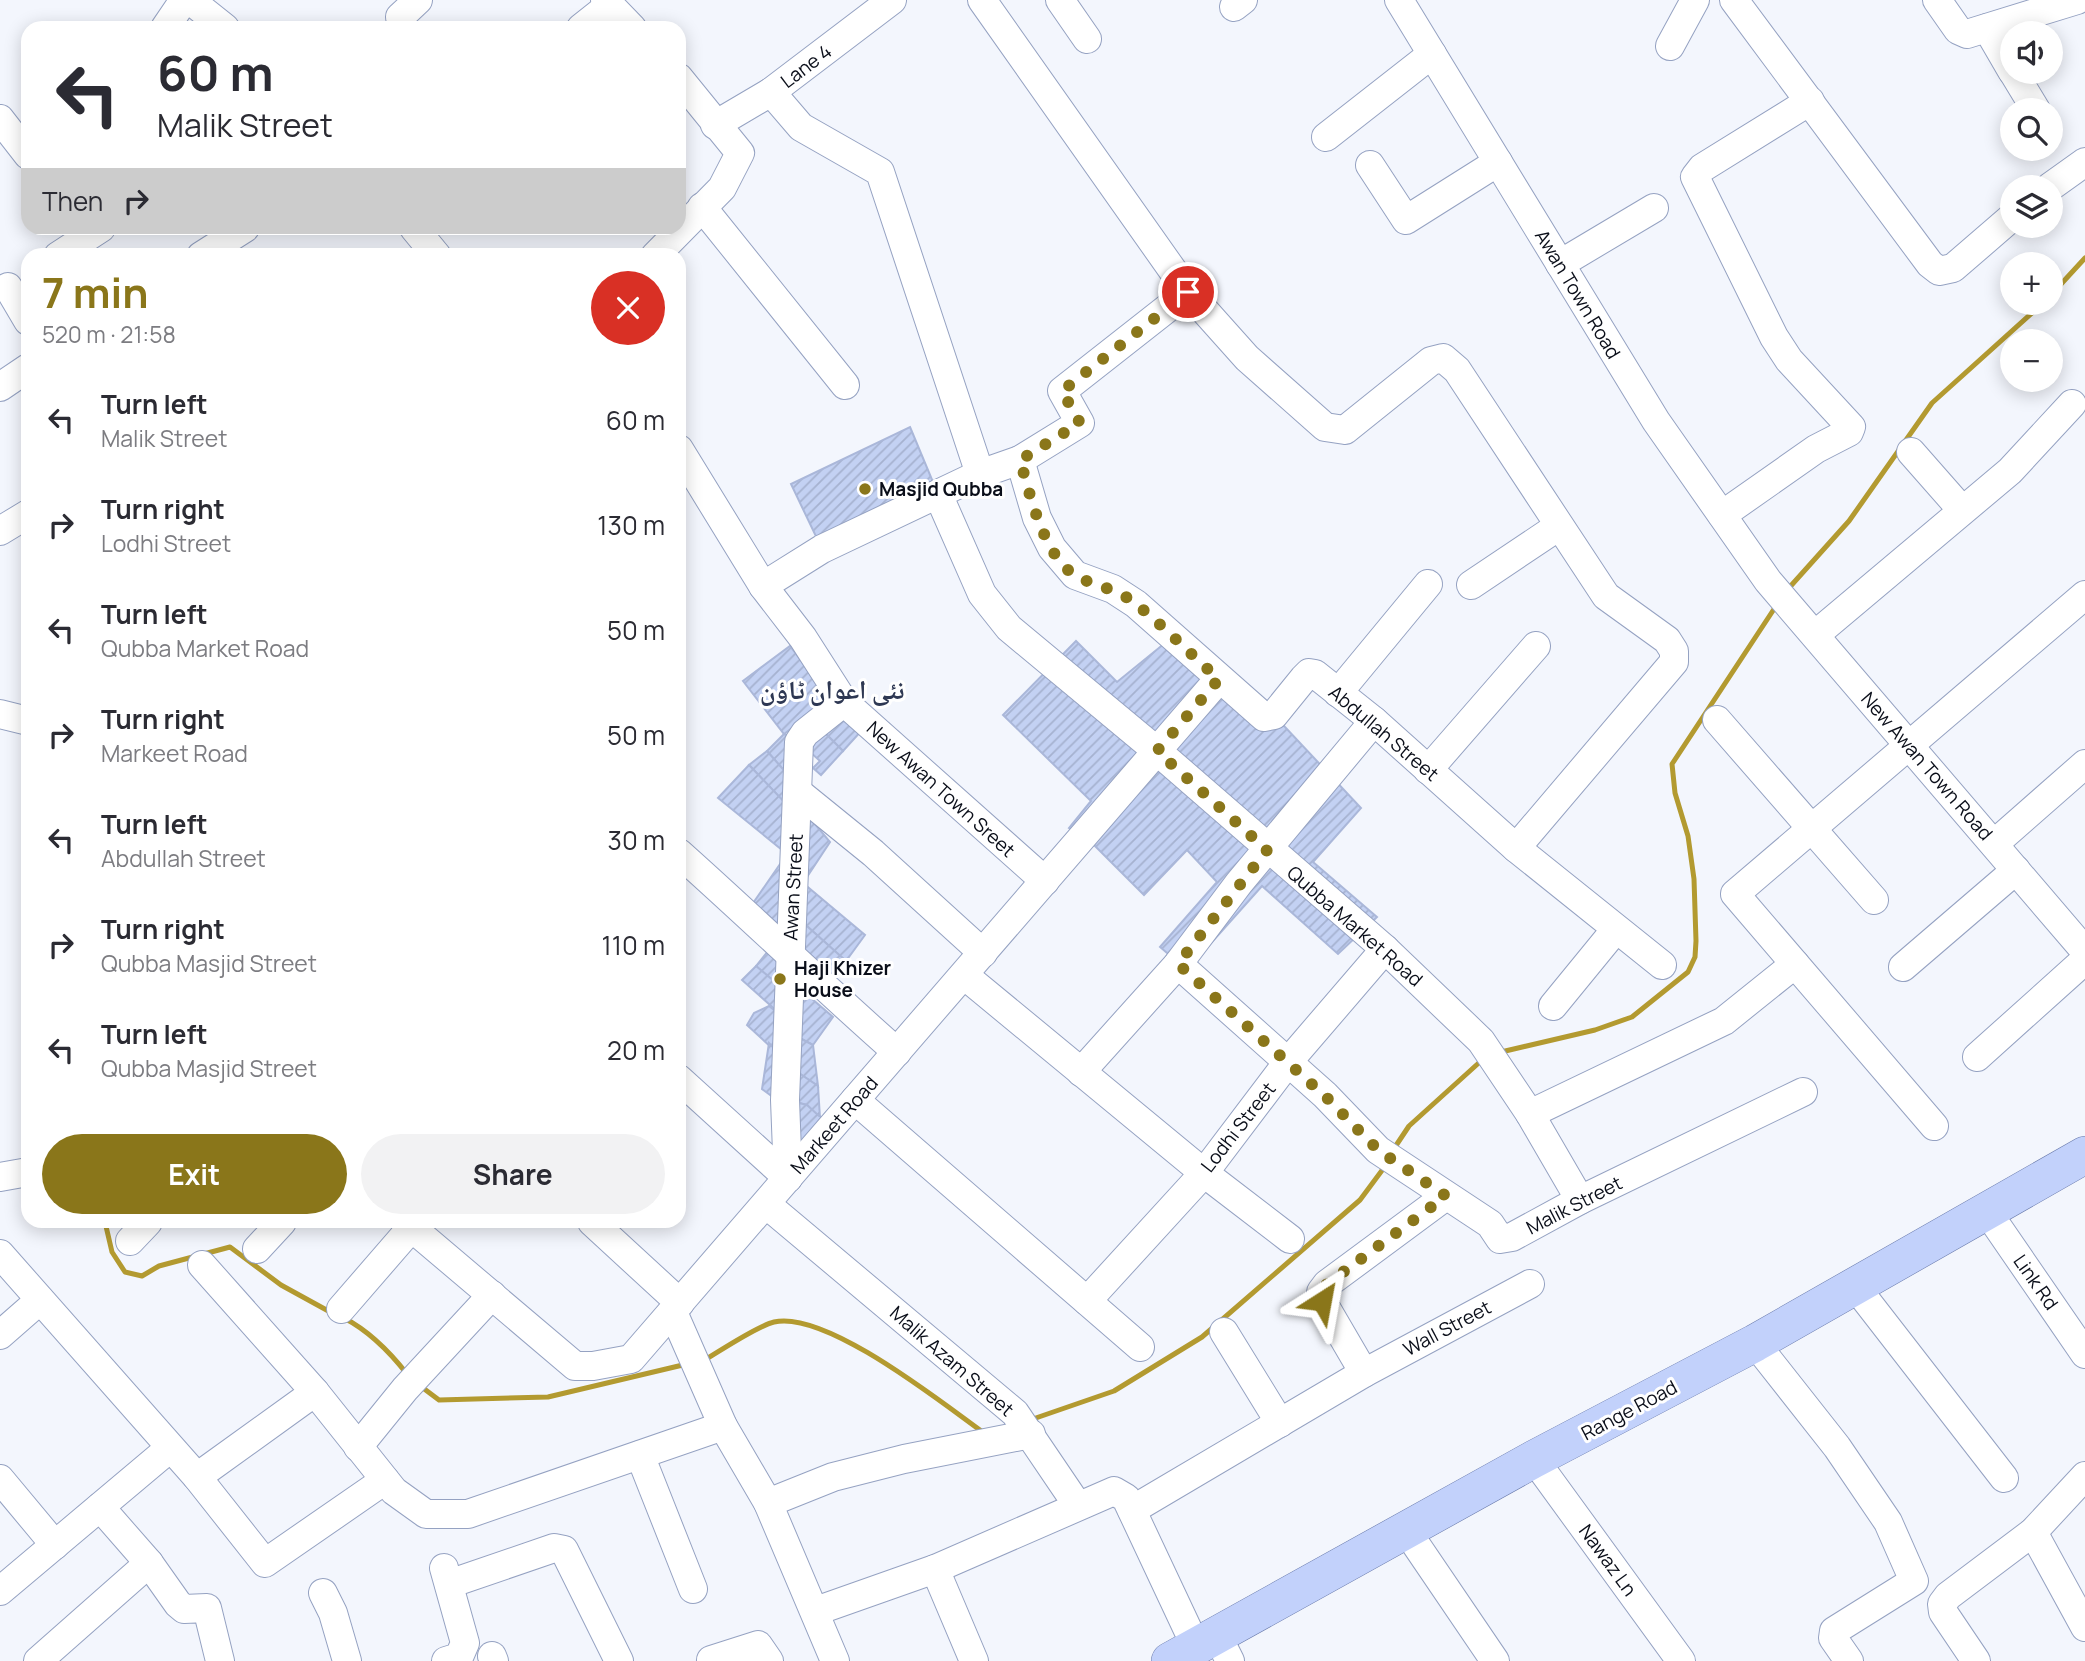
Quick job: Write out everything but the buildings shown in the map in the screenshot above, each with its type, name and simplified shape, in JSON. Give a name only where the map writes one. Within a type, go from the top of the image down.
[{"type":"main road","name":"Range Road","points":[[1203,1651],[1406,1530],[1534,1459],[1755,1343],[2085,1155]]},
{"type":"street","points":[[170,21],[184,0]]},
{"type":"street","points":[[190,0],[216,21]]},
{"type":"street","name":"Lane 4","points":[[715,125],[771,92],[892,0]]},
{"type":"street","points":[[982,0],[1188,292],[1247,358],[1325,427],[1333,430],[1345,430],[1431,361],[1443,358],[1457,370],[1606,596],[1667,640],[1674,651],[1674,662],[1516,848]]},
{"type":"street","points":[[1060,0],[1087,39]]},
{"type":"street","name":"Awan Town Road","points":[[1399,0],[1656,421],[1768,581]]},
{"type":"street","points":[[1670,46],[1695,0]]},
{"type":"street","points":[[1734,0],[1930,264],[1939,271],[1953,268],[2000,227]]},
{"type":"street","points":[[1937,0],[1962,34],[2077,0]]},
{"type":"street","points":[[589,21],[608,3],[625,21]]},
{"type":"street","points":[[1987,28],[2000,50]]},
{"type":"street","points":[[1326,137],[1432,54]]},
{"type":"street","points":[[686,87],[740,153],[722,188],[686,223]]},
{"type":"street","points":[[771,92],[801,127],[880,172],[980,474]]},
{"type":"street","points":[[1723,515],[1816,449],[1849,432],[1851,426],[1789,360],[1774,337],[1695,177],[1702,169],[1810,101]]},
{"type":"street","points":[[0,119],[21,146]]},
{"type":"street","points":[[1370,165],[1406,220],[1498,162]]},
{"type":"street","points":[[2063,178],[2085,162]]},
{"type":"street","points":[[702,207],[845,385]]},
{"type":"street","points":[[1560,264],[1654,208]]},
{"type":"street","points":[[70,248],[90,235]]},
{"type":"street","points":[[214,248],[234,235]]},
{"type":"street","points":[[662,248],[675,235]]},
{"type":"street","points":[[12,285],[21,305]]},
{"type":"street","points":[[763,586],[822,549],[980,474],[1020,460],[1080,423],[1062,391],[1188,292]]},
{"type":"street","points":[[0,387],[21,373]]},
{"type":"street","points":[[1815,635],[2010,471],[2072,404]]},
{"type":"street","points":[[1911,452],[1962,510]]},
{"type":"street","name":"New Awan Town Sreet","points":[[686,460],[763,586],[803,638],[844,702],[1045,881]]},
{"type":"street","name":"Abdullah Street","points":[[1020,460],[1037,518],[1052,548],[1075,575],[1113,589],[1136,604],[1219,679],[1269,718],[1309,673],[1374,721],[1516,848],[1662,965]]},
{"type":"street","name":"Qubba Market Road","points":[[938,494],[982,594],[1009,628],[1157,751],[1267,850],[1385,949],[1480,1041],[1503,1071],[1580,1200]]},
{"type":"street","points":[[0,531],[21,518]]},
{"type":"street","points":[[1471,585],[1559,526]]},
{"type":"street","name":"New Awan Town Road","points":[[1768,581],[2082,943]]},
{"type":"street","points":[[1338,693],[1428,584]]},
{"type":"street","points":[[1934,1126],[1735,894],[1912,746],[2085,595]]},
{"type":"street","points":[[1428,770],[1536,646]]},
{"type":"street","name":"Markeet Road","points":[[413,1228],[575,1366],[593,1366],[631,1359],[1219,679]]},
{"type":"street","name":"Awan Street","points":[[789,1178],[785,1100],[789,953],[801,736],[844,702]]},
{"type":"street","points":[[0,714],[21,718]]},
{"type":"street","points":[[1717,720],[1874,900]]},
{"type":"street","points":[[1081,1072],[1178,964],[1267,850],[1374,721]]},
{"type":"street","points":[[1994,844],[2085,764]]},
{"type":"street","points":[[799,793],[873,853],[983,953]]},
{"type":"street","points":[[686,859],[789,953],[824,989],[897,1052]]},
{"type":"street","points":[[1903,967],[2016,870]]},
{"type":"street","points":[[1553,1006],[1616,929]]},
{"type":"street","points":[[1977,1057],[2082,943]]},
{"type":"street","name":"Lodhi Street","points":[[1087,1301],[1204,1173],[1288,1062],[1385,949]]},
{"type":"street","name":"Malik Street","points":[[1178,964],[1288,1062],[1378,1150],[1490,1224],[1500,1239],[1512,1237],[1580,1200],[1802,1092]]},
{"type":"street","points":[[1530,1114],[1724,1021],[1795,964]]},
{"type":"street","points":[[964,975],[1204,1173],[1290,1239]]},
{"type":"street","points":[[686,1085],[789,1178]]},
{"type":"street","points":[[855,1100],[1140,1347]]},
{"type":"street","points":[[0,1177],[21,1173]]},
{"type":"street","points":[[1364,1373],[1322,1301],[1321,1292],[1327,1284],[1446,1196]]},
{"type":"street","name":"Malik Azam Street","points":[[766,1204],[1024,1425],[1078,1506]]},
{"type":"street","name":"Link Rd","points":[[1986,1210],[2085,1354]]},
{"type":"street","points":[[257,1249],[276,1228]]},
{"type":"street","points":[[341,1309],[405,1228]]},
{"type":"street","points":[[598,1228],[676,1307],[694,1365],[723,1426],[768,1503],[835,1661]]},
{"type":"street","points":[[0,1254],[197,1478],[265,1563],[385,1480]]},
{"type":"street","points":[[202,1265],[315,1392],[394,1491],[426,1514],[468,1514],[723,1426]]},
{"type":"street","name":"Wall Street","points":[[1132,1510],[1364,1373],[1531,1284]]},
{"type":"street","points":[[1855,1286],[2004,1478]]},
{"type":"street","points":[[358,1447],[412,1382],[492,1295]]},
{"type":"street","points":[[0,1335],[40,1300]]},
{"type":"street","points":[[1224,1332],[1280,1423]]},
{"type":"street","points":[[1755,1343],[1837,1447],[1888,1522],[1914,1581],[1832,1634],[1849,1661]]},
{"type":"street","points":[[197,1478],[315,1392]]},
{"type":"street","points":[[768,1503],[832,1477],[1024,1425]]},
{"type":"street","points":[[0,1591],[170,1448]]},
{"type":"street","points":[[640,1455],[693,1589]]},
{"type":"street","name":"Nawaz Ln","points":[[1534,1459],[1681,1661]]},
{"type":"street","points":[[1976,1661],[1943,1612],[1942,1604],[1948,1596],[2033,1532],[2085,1476]]},
{"type":"street","points":[[0,1479],[55,1545]]},
{"type":"street","points":[[816,1611],[935,1569],[1114,1491],[1122,1493],[1132,1510],[1203,1651]]},
{"type":"street","points":[[100,1507],[149,1563],[184,1609],[207,1608],[220,1661]]},
{"type":"street","points":[[1406,1530],[1492,1660]]},
{"type":"street","points":[[2033,1532],[2085,1627]]},
{"type":"street","points":[[446,1661],[459,1657],[465,1643],[446,1576],[554,1548],[564,1550],[619,1661]]},
{"type":"street","points":[[38,1661],[149,1563]]},
{"type":"street","points":[[935,1569],[974,1661]]},
{"type":"street","points":[[323,1593],[333,1613],[347,1661]]},
{"type":"street","points":[[711,1660],[751,1644],[758,1645],[765,1651],[769,1661]]},
{"type":"waterway","points":[[2063,282],[2085,258]]},
{"type":"waterway","points":[[1788,589],[1849,521],[1932,403],[2030,315]]},
{"type":"waterway","points":[[1501,1052],[1595,1030],[1632,1017],[1688,972],[1695,957],[1694,879],[1688,836],[1675,793],[1672,764],[1776,606]]},
{"type":"waterway","points":[[1393,1150],[1409,1126],[1482,1060]]},
{"type":"waterway","points":[[1030,1420],[1114,1391],[1202,1337],[1360,1200],[1386,1165]]},
{"type":"waterway","points":[[106,1228],[112,1252],[125,1272],[142,1276],[159,1266],[230,1247],[281,1285],[332,1313]]},
{"type":"waterway","points":[[344,1318],[378,1342],[407,1374]]},
{"type":"waterway","points":[[703,1361],[767,1324],[796,1322],[823,1330],[883,1362],[984,1433]]},
{"type":"waterway","points":[[419,1385],[439,1400],[548,1397],[687,1364]]},
{"type":"place","name":"Masjid Qubba","points":[[865,489]]},
{"type":"place","name":"Haji Khizer House","points":[[780,979]]},
{"type":"district","name":"نئی اعوان ٹاؤن","points":[[832,690]]},
{"type":"route","points":[[1188,292],[1062,391],[1080,423],[1020,460],[1037,518],[1052,548],[1075,575],[1113,589],[1136,604],[1219,679],[1157,751],[1267,850],[1178,964],[1325,1096],[1378,1150],[1446,1196],[1327,1284],[1321,1292],[1322,1301]]}]
